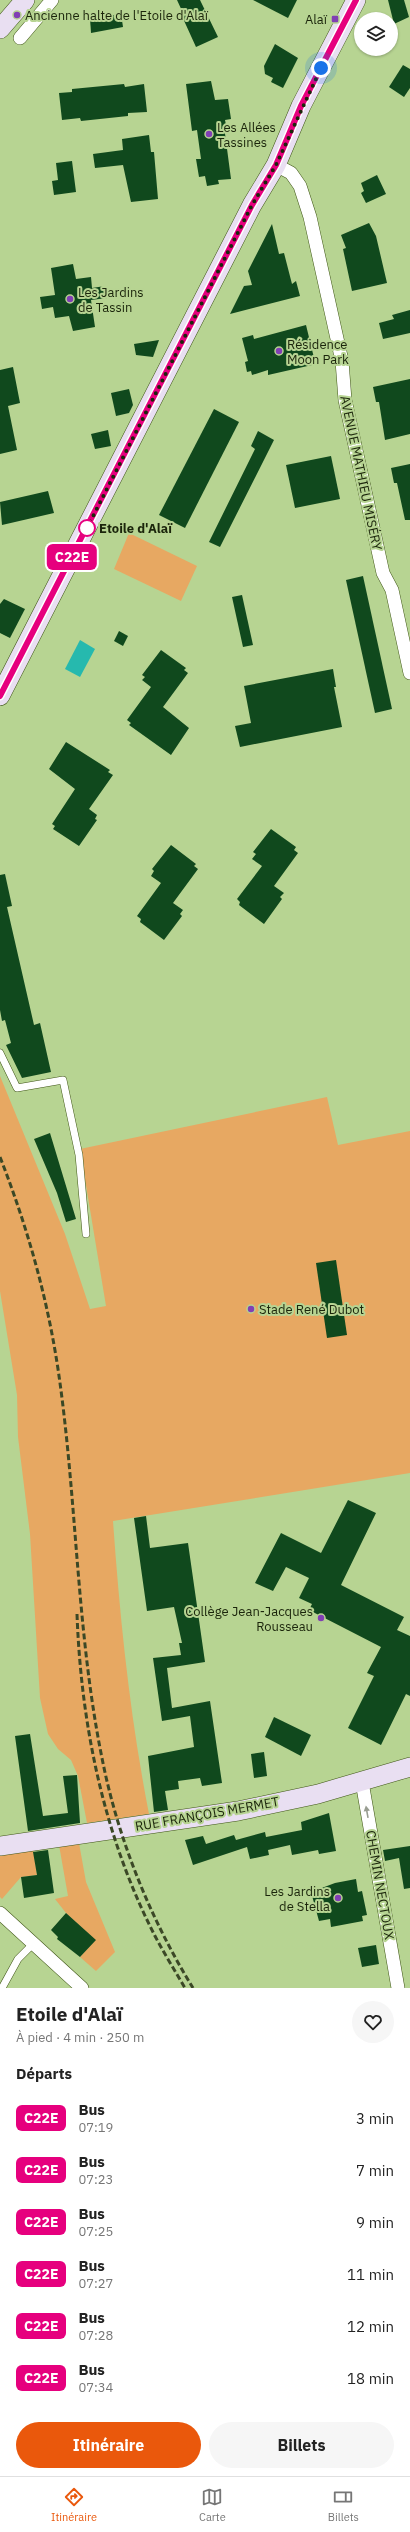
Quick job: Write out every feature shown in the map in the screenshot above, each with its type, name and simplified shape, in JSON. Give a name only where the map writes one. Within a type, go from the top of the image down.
[{"type":"main road","points":[[0,15],[11,0]]},
{"type":"main road","points":[[0,29],[25,0]]},
{"type":"main road","points":[[0,696],[252,205],[276,165],[301,106],[356,0]]},
{"type":"main road","name":"RUE FRANÇOIS MERMET","points":[[0,1846],[238,1811],[318,1794],[410,1767]]},
{"type":"street","points":[[20,38],[52,0]]},
{"type":"street","name":"AVENUE MATHIEU MISÉRY","points":[[276,165],[291,174],[300,186],[310,217],[342,361],[345,400],[383,573],[392,590],[410,673]]},
{"type":"street","name":"CHEMIN NECTOUX","points":[[362,1782],[398,1988]]},
{"type":"street","points":[[0,1913],[82,1988]]},
{"type":"lane","points":[[0,1053],[18,1088],[64,1080],[79,1155],[86,1234]]},
{"type":"lane","points":[[2,1988],[18,1959],[33,1944]]},
{"type":"shaded area","points":[[129,533],[197,566],[181,601],[114,569]]},
{"type":"shaded area","name":"Stade René Dubot","points":[[0,1076],[65,1234],[90,1309],[106,1306],[80,1149],[327,1097],[338,1145],[410,1131],[410,1473],[113,1521],[126,1668],[136,1741],[149,1814],[87,1823],[78,1776],[71,1760],[58,1749],[48,1734],[40,1698],[30,1534],[18,1437],[17,1395],[0,1291]]},
{"type":"shaded area","points":[[79,1843],[86,1882],[115,1952],[96,1971],[80,1957],[95,1940],[66,1913],[55,1899],[68,1896],[59,1845]]},
{"type":"shaded area","points":[[33,1849],[37,1875],[21,1877],[2,1899],[0,1897],[0,1853]]},
{"type":"water","points":[[80,640],[95,649],[80,677],[65,669]]},
{"type":"building","points":[[177,0],[200,0],[218,37],[196,47],[181,14],[183,13]]},
{"type":"building","points":[[253,0],[297,0],[288,18]]},
{"type":"building","points":[[388,0],[404,0],[409,17],[398,22],[398,12],[391,12]]},
{"type":"building","points":[[121,14],[123,27],[91,33],[90,18]]},
{"type":"building","points":[[275,44],[298,58],[283,88],[271,82],[273,78],[265,74],[264,66]]},
{"type":"building","points":[[403,65],[410,69],[410,88],[404,97],[389,87]]},
{"type":"building","name":"Les Allées Tassines","points":[[211,81],[215,100],[228,99],[231,119],[225,120],[226,125],[224,126],[231,179],[218,180],[219,184],[207,186],[205,176],[199,177],[196,159],[201,159],[197,130],[192,131],[186,84]]},
{"type":"building","points":[[124,84],[125,87],[144,84],[147,112],[128,113],[128,116],[81,121],[80,118],[62,120],[59,93],[72,92],[72,89]]},
{"type":"building","points":[[149,135],[151,152],[154,152],[158,199],[131,202],[123,165],[95,168],[93,154],[123,150],[122,139]]},
{"type":"building","points":[[72,161],[76,192],[54,195],[52,181],[58,180],[56,163]]},
{"type":"building","points":[[377,175],[386,194],[366,203],[361,193],[364,191],[361,183]]},
{"type":"building","points":[[369,223],[376,236],[387,283],[352,291],[343,249],[346,248],[341,235]]},
{"type":"building","points":[[272,224],[279,254],[284,253],[292,284],[296,281],[300,296],[230,314],[244,286],[252,285],[248,271]]},
{"type":"building","name":"Les Jardins de Tassin","points":[[73,264],[76,279],[91,277],[92,288],[105,286],[107,298],[91,300],[95,327],[73,331],[69,316],[55,318],[53,307],[42,309],[40,297],[55,295],[51,268]]},
{"type":"building","points":[[410,310],[410,333],[383,339],[379,323],[394,319],[392,315]]},
{"type":"building","name":"Résidence Moon Park","points":[[306,325],[315,362],[312,365],[268,375],[268,370],[252,375],[251,371],[247,372],[245,362],[248,361],[242,338],[253,335],[254,339]]},
{"type":"building","points":[[159,340],[153,357],[136,355],[134,344]]},
{"type":"building","points":[[13,367],[20,403],[8,406],[17,450],[0,454],[0,370]]},
{"type":"building","points":[[410,379],[410,434],[385,440],[379,402],[376,402],[373,387]]},
{"type":"building","points":[[129,389],[133,405],[129,413],[116,416],[111,393]]},
{"type":"building","points":[[214,409],[239,422],[185,528],[159,515]]},
{"type":"building","points":[[108,430],[111,446],[95,449],[91,434]]},
{"type":"building","points":[[258,431],[274,440],[220,547],[209,542],[255,449],[251,446]]},
{"type":"building","points":[[331,456],[340,499],[295,508],[286,465]]},
{"type":"building","points":[[410,464],[410,520],[405,520],[397,483],[394,483],[391,468]]},
{"type":"building","points":[[48,491],[54,513],[2,525],[0,502]]},
{"type":"building","points":[[363,576],[392,709],[375,713],[346,580]]},
{"type":"building","points":[[242,595],[253,645],[243,647],[232,597]]},
{"type":"building","points":[[4,599],[25,609],[10,638],[0,633],[0,604]]},
{"type":"building","points":[[119,631],[128,636],[123,646],[114,641]]},
{"type":"building","points":[[161,650],[186,668],[184,670],[188,673],[163,707],[189,728],[171,755],[129,725],[131,723],[127,720],[151,687],[142,680],[145,677],[142,675]]},
{"type":"building","points":[[333,669],[336,687],[334,687],[342,727],[240,747],[235,726],[251,723],[244,686]]},
{"type":"building","points":[[66,742],[110,770],[108,772],[113,775],[89,809],[97,815],[95,819],[97,820],[79,846],[53,829],[55,826],[52,824],[75,789],[49,769]]},
{"type":"building","points":[[271,829],[296,847],[294,850],[298,853],[274,886],[284,893],[280,897],[282,899],[264,924],[239,905],[240,902],[237,899],[262,866],[252,859],[256,854],[253,852]]},
{"type":"building","points":[[171,845],[196,864],[194,866],[198,869],[173,903],[183,910],[180,914],[182,916],[164,940],[140,922],[141,919],[137,916],[161,883],[151,876],[154,871],[152,869]]},
{"type":"building","points":[[5,874],[12,906],[7,907],[34,1025],[40,1023],[51,1072],[22,1078],[6,1045],[11,1043],[5,1020],[2,1021],[0,1010],[0,875]]},
{"type":"building","points":[[50,1133],[76,1219],[66,1222],[57,1193],[34,1139]]},
{"type":"building","points":[[336,1260],[347,1335],[327,1338],[316,1263]]},
{"type":"building","points":[[348,1500],[376,1513],[341,1585],[404,1617],[397,1630],[410,1636],[410,1696],[406,1694],[381,1745],[348,1728],[374,1676],[367,1673],[381,1647],[309,1610],[312,1604],[299,1598],[309,1578],[286,1567],[273,1591],[255,1583],[281,1533],[321,1553]]},
{"type":"building","points":[[146,1516],[150,1548],[188,1543],[205,1662],[167,1668],[172,1708],[210,1701],[222,1783],[202,1786],[200,1778],[178,1781],[179,1789],[165,1791],[168,1810],[154,1812],[148,1756],[194,1747],[190,1716],[162,1721],[153,1658],[181,1655],[179,1643],[182,1643],[174,1607],[147,1611],[134,1518]]},
{"type":"building","points":[[274,1717],[311,1735],[301,1756],[265,1737]]},
{"type":"building","points":[[30,1734],[43,1816],[68,1813],[63,1776],[77,1775],[80,1823],[28,1831],[15,1736]]},
{"type":"building","points":[[264,1752],[267,1776],[254,1778],[251,1754]]},
{"type":"building","points":[[329,1813],[336,1851],[319,1854],[318,1850],[292,1855],[290,1845],[268,1850],[269,1855],[250,1859],[247,1847],[193,1865],[185,1840],[203,1836],[206,1844],[234,1835],[236,1840],[265,1832],[266,1837],[302,1830],[301,1822]]},
{"type":"building","points":[[410,1846],[410,1888],[404,1889],[399,1858],[385,1861],[383,1850]]},
{"type":"building","points":[[48,1850],[54,1893],[24,1898],[21,1877],[37,1875],[33,1852]]},
{"type":"building","name":"Les Jardins de Stella","points":[[356,1879],[358,1892],[362,1891],[367,1915],[362,1916],[363,1921],[331,1927],[330,1919],[319,1921],[311,1892],[335,1883]]},
{"type":"building","points":[[66,1913],[96,1940],[80,1957],[57,1939],[58,1937],[51,1930]]},
{"type":"building","points":[[376,1945],[379,1964],[362,1967],[358,1948]]},
{"type":"railway","points":[[0,1157],[19,1209],[35,1262],[48,1315],[58,1369],[70,1471],[83,1625],[96,1727],[106,1777],[121,1832],[141,1886],[165,1938],[193,1988]]},
{"type":"railway","points":[[77,1614],[79,1656],[90,1739],[98,1780],[109,1820],[122,1860],[137,1898],[155,1936],[185,1988]]},
{"type":"bus line","name":"C22E","points":[[0,696],[252,205],[276,165],[301,106],[356,0]]},
{"type":"place","name":"Ancienne halte de l'Etoile d'Alaï","points":[[17,15]]},
{"type":"place","name":"Alaï","points":[[335,19]]},
{"type":"place","name":"Les Allées Tassines","points":[[209,134]]},
{"type":"place","name":"Les Jardins de Tassin","points":[[70,299]]},
{"type":"place","name":"Résidence Moon Park","points":[[279,351]]},
{"type":"place","name":"Etoile d'Alaï","points":[[87,528]]},
{"type":"place","name":"Stade René Dubot","points":[[251,1309]]},
{"type":"place","name":"Collège Jean-Jacques Rousseau","points":[[321,1618]]},
{"type":"place","name":"Les Jardins de Stella","points":[[338,1898]]},
{"type":"route","points":[[87,528],[252,205],[276,165],[301,106],[321,68]]}]
